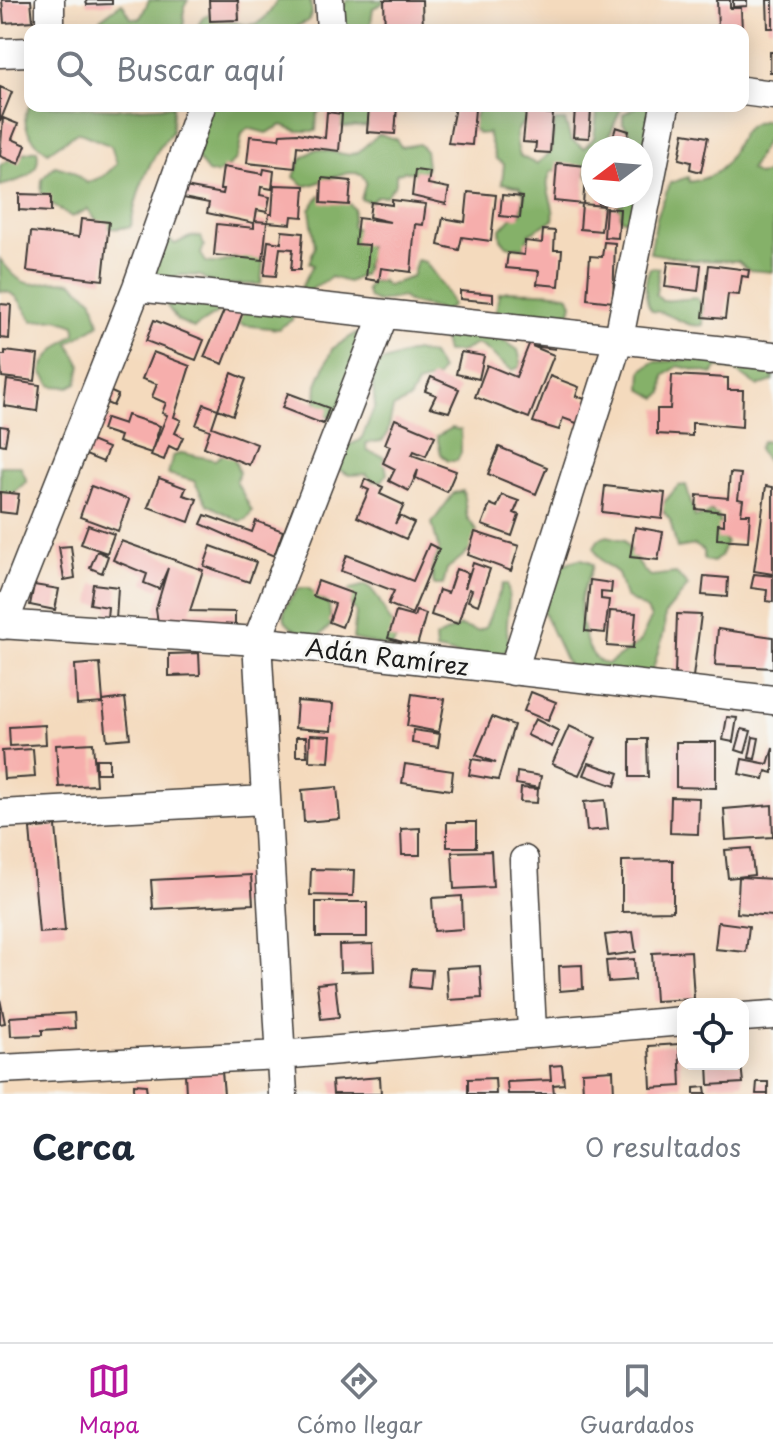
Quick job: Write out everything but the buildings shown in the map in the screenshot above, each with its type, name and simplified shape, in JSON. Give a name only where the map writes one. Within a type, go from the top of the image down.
[{"type":"street","points":[[50,0],[50,24]]},
{"type":"street","points":[[329,0],[331,24]]},
{"type":"street","points":[[0,53],[24,52]]},
{"type":"street","points":[[749,92],[773,95]]},
{"type":"street","points":[[2,625],[137,287],[199,112]]},
{"type":"street","points":[[513,671],[619,338],[664,112]]},
{"type":"street","points":[[137,287],[773,356]]},
{"type":"street","points":[[283,1094],[257,641],[384,314]]},
{"type":"street","name":"Adán Ramírez","points":[[2,625],[257,641],[773,700]]},
{"type":"street","points":[[0,814],[266,800]]},
{"type":"street","points":[[524,860],[532,1032]]},
{"type":"street","points":[[749,1017],[773,1015]]},
{"type":"street","points":[[0,1069],[280,1055],[677,1021]]},
{"type":"green space","points":[[149,0],[188,0],[184,7],[184,24],[101,24],[100,19],[122,3],[131,18],[140,19]]},
{"type":"green space","points":[[277,0],[310,0],[312,13],[308,21],[302,24],[256,24],[270,12]]},
{"type":"green space","points":[[347,0],[389,0],[373,8],[371,24],[333,24]]},
{"type":"green space","points":[[213,13],[241,24],[199,24],[204,16]]},
{"type":"green space","points":[[27,112],[173,112],[172,132],[145,176],[131,226],[117,229],[106,227],[88,209],[72,217],[41,197],[42,179],[55,166],[72,171],[87,183],[104,176],[117,164],[111,146],[78,132],[48,152],[36,143],[28,131]]},
{"type":"green space","points":[[203,112],[319,112],[316,131],[298,131],[282,125],[266,133],[248,128],[242,134],[237,158],[217,174],[208,172],[197,158]]},
{"type":"green space","points":[[336,112],[376,112],[371,126],[336,127],[333,118]]},
{"type":"green space","points":[[476,112],[530,112],[517,132],[520,156],[536,164],[550,153],[555,121],[565,121],[571,140],[581,146],[581,169],[552,171],[548,189],[553,220],[530,233],[524,248],[507,246],[501,239],[500,230],[512,217],[521,214],[524,195],[519,187],[502,183],[504,164],[496,159],[488,133],[479,134],[472,128]]},
{"type":"green space","points":[[597,112],[619,112],[610,134],[594,136]]},
{"type":"green space","points":[[650,112],[647,136],[633,136],[623,123],[623,114]]},
{"type":"green space","points":[[773,122],[773,129],[750,170],[758,175],[773,172],[773,272],[749,270],[738,261],[694,260],[650,253],[657,217],[670,183],[688,177],[689,182],[720,170],[745,130],[754,123]]},
{"type":"green space","points":[[379,134],[396,139],[401,147],[419,144],[425,150],[427,167],[421,174],[404,171],[396,174],[396,183],[386,196],[377,196],[371,202],[361,199],[366,182],[361,174],[346,173],[305,186],[294,177],[301,159],[316,149],[349,155],[358,152]]},
{"type":"green space","points":[[37,150],[36,165],[28,176],[0,186],[0,165],[19,154]]},
{"type":"green space","points":[[320,195],[345,198],[354,209],[352,226],[360,231],[371,252],[363,275],[348,282],[331,277],[309,291],[301,288],[313,265],[309,263],[315,246],[310,210]]},
{"type":"green space","points":[[619,208],[636,208],[630,221],[621,219]]},
{"type":"green space","points":[[192,236],[201,237],[204,246],[201,254],[206,262],[222,262],[249,255],[263,260],[261,284],[216,285],[200,276],[182,275],[156,281],[146,253],[168,239],[175,244]]},
{"type":"green space","points":[[0,259],[26,283],[72,282],[93,300],[99,324],[69,343],[81,366],[77,383],[69,387],[52,386],[42,372],[50,356],[75,334],[75,325],[58,319],[33,321],[17,297],[0,291]]},
{"type":"green space","points":[[417,260],[425,262],[445,290],[452,306],[444,311],[409,302],[402,297],[377,302],[369,298],[366,290],[370,282],[381,281],[387,286],[412,277]]},
{"type":"green space","points":[[650,268],[659,268],[656,294],[662,301],[697,298],[704,309],[703,325],[696,326],[652,311],[646,290]]},
{"type":"green space","points":[[499,293],[569,296],[572,304],[570,312],[533,316],[496,311]]},
{"type":"green space","points":[[165,303],[222,307],[222,310],[194,328],[177,320]]},
{"type":"green space","points":[[235,311],[293,311],[292,320],[278,329],[243,325],[233,320]]},
{"type":"green space","points":[[449,329],[503,340],[518,350],[522,366],[513,370],[477,344],[461,352],[446,352],[442,335]]},
{"type":"green space","points":[[355,334],[363,338],[334,420],[319,411],[317,384],[332,349]]},
{"type":"green space","points":[[415,351],[432,355],[441,370],[437,378],[417,384],[409,400],[393,408],[387,435],[382,441],[366,443],[367,451],[384,457],[387,474],[382,481],[373,481],[366,474],[349,475],[332,466],[337,450],[361,440],[375,406],[372,377],[381,362]]},
{"type":"green space","points":[[773,354],[773,381],[758,386],[735,371],[718,367],[712,374],[678,366],[664,376],[663,393],[657,398],[641,389],[642,370],[654,362]]},
{"type":"green space","points":[[452,428],[461,430],[461,453],[457,461],[448,461],[441,454],[437,436]]},
{"type":"green space","points":[[762,441],[773,442],[773,469],[758,449]]},
{"type":"green space","points":[[182,453],[215,460],[223,454],[233,455],[239,472],[236,481],[252,511],[247,519],[239,521],[207,504],[194,481],[168,474],[173,456]]},
{"type":"green space","points":[[0,466],[20,466],[27,481],[8,498],[0,497]]},
{"type":"green space","points":[[686,485],[695,517],[711,511],[718,516],[726,542],[720,557],[713,562],[704,560],[704,551],[695,545],[677,548],[670,520],[660,507],[678,486]]},
{"type":"green space","points":[[463,491],[467,517],[477,531],[474,547],[447,569],[443,585],[434,585],[431,567],[439,550],[432,523],[454,493]]},
{"type":"green space","points":[[607,536],[624,540],[643,570],[651,576],[676,573],[688,586],[665,614],[664,632],[651,676],[568,666],[543,611],[561,565],[578,559],[585,560],[593,565],[582,594],[582,624],[584,636],[594,655],[608,664],[640,642],[651,618],[647,610],[625,597],[618,573],[598,556],[594,547],[599,539]]},
{"type":"green space","points":[[503,584],[507,584],[509,592],[507,630],[510,646],[503,653],[495,657],[476,658],[436,650],[435,638],[460,626],[477,631],[485,628]]},
{"type":"green space","points":[[366,585],[376,595],[399,632],[392,648],[353,639],[356,612],[345,597],[350,589]]},
{"type":"green space","points":[[299,588],[308,588],[329,605],[331,625],[318,637],[297,631],[286,621],[286,607]]}]
